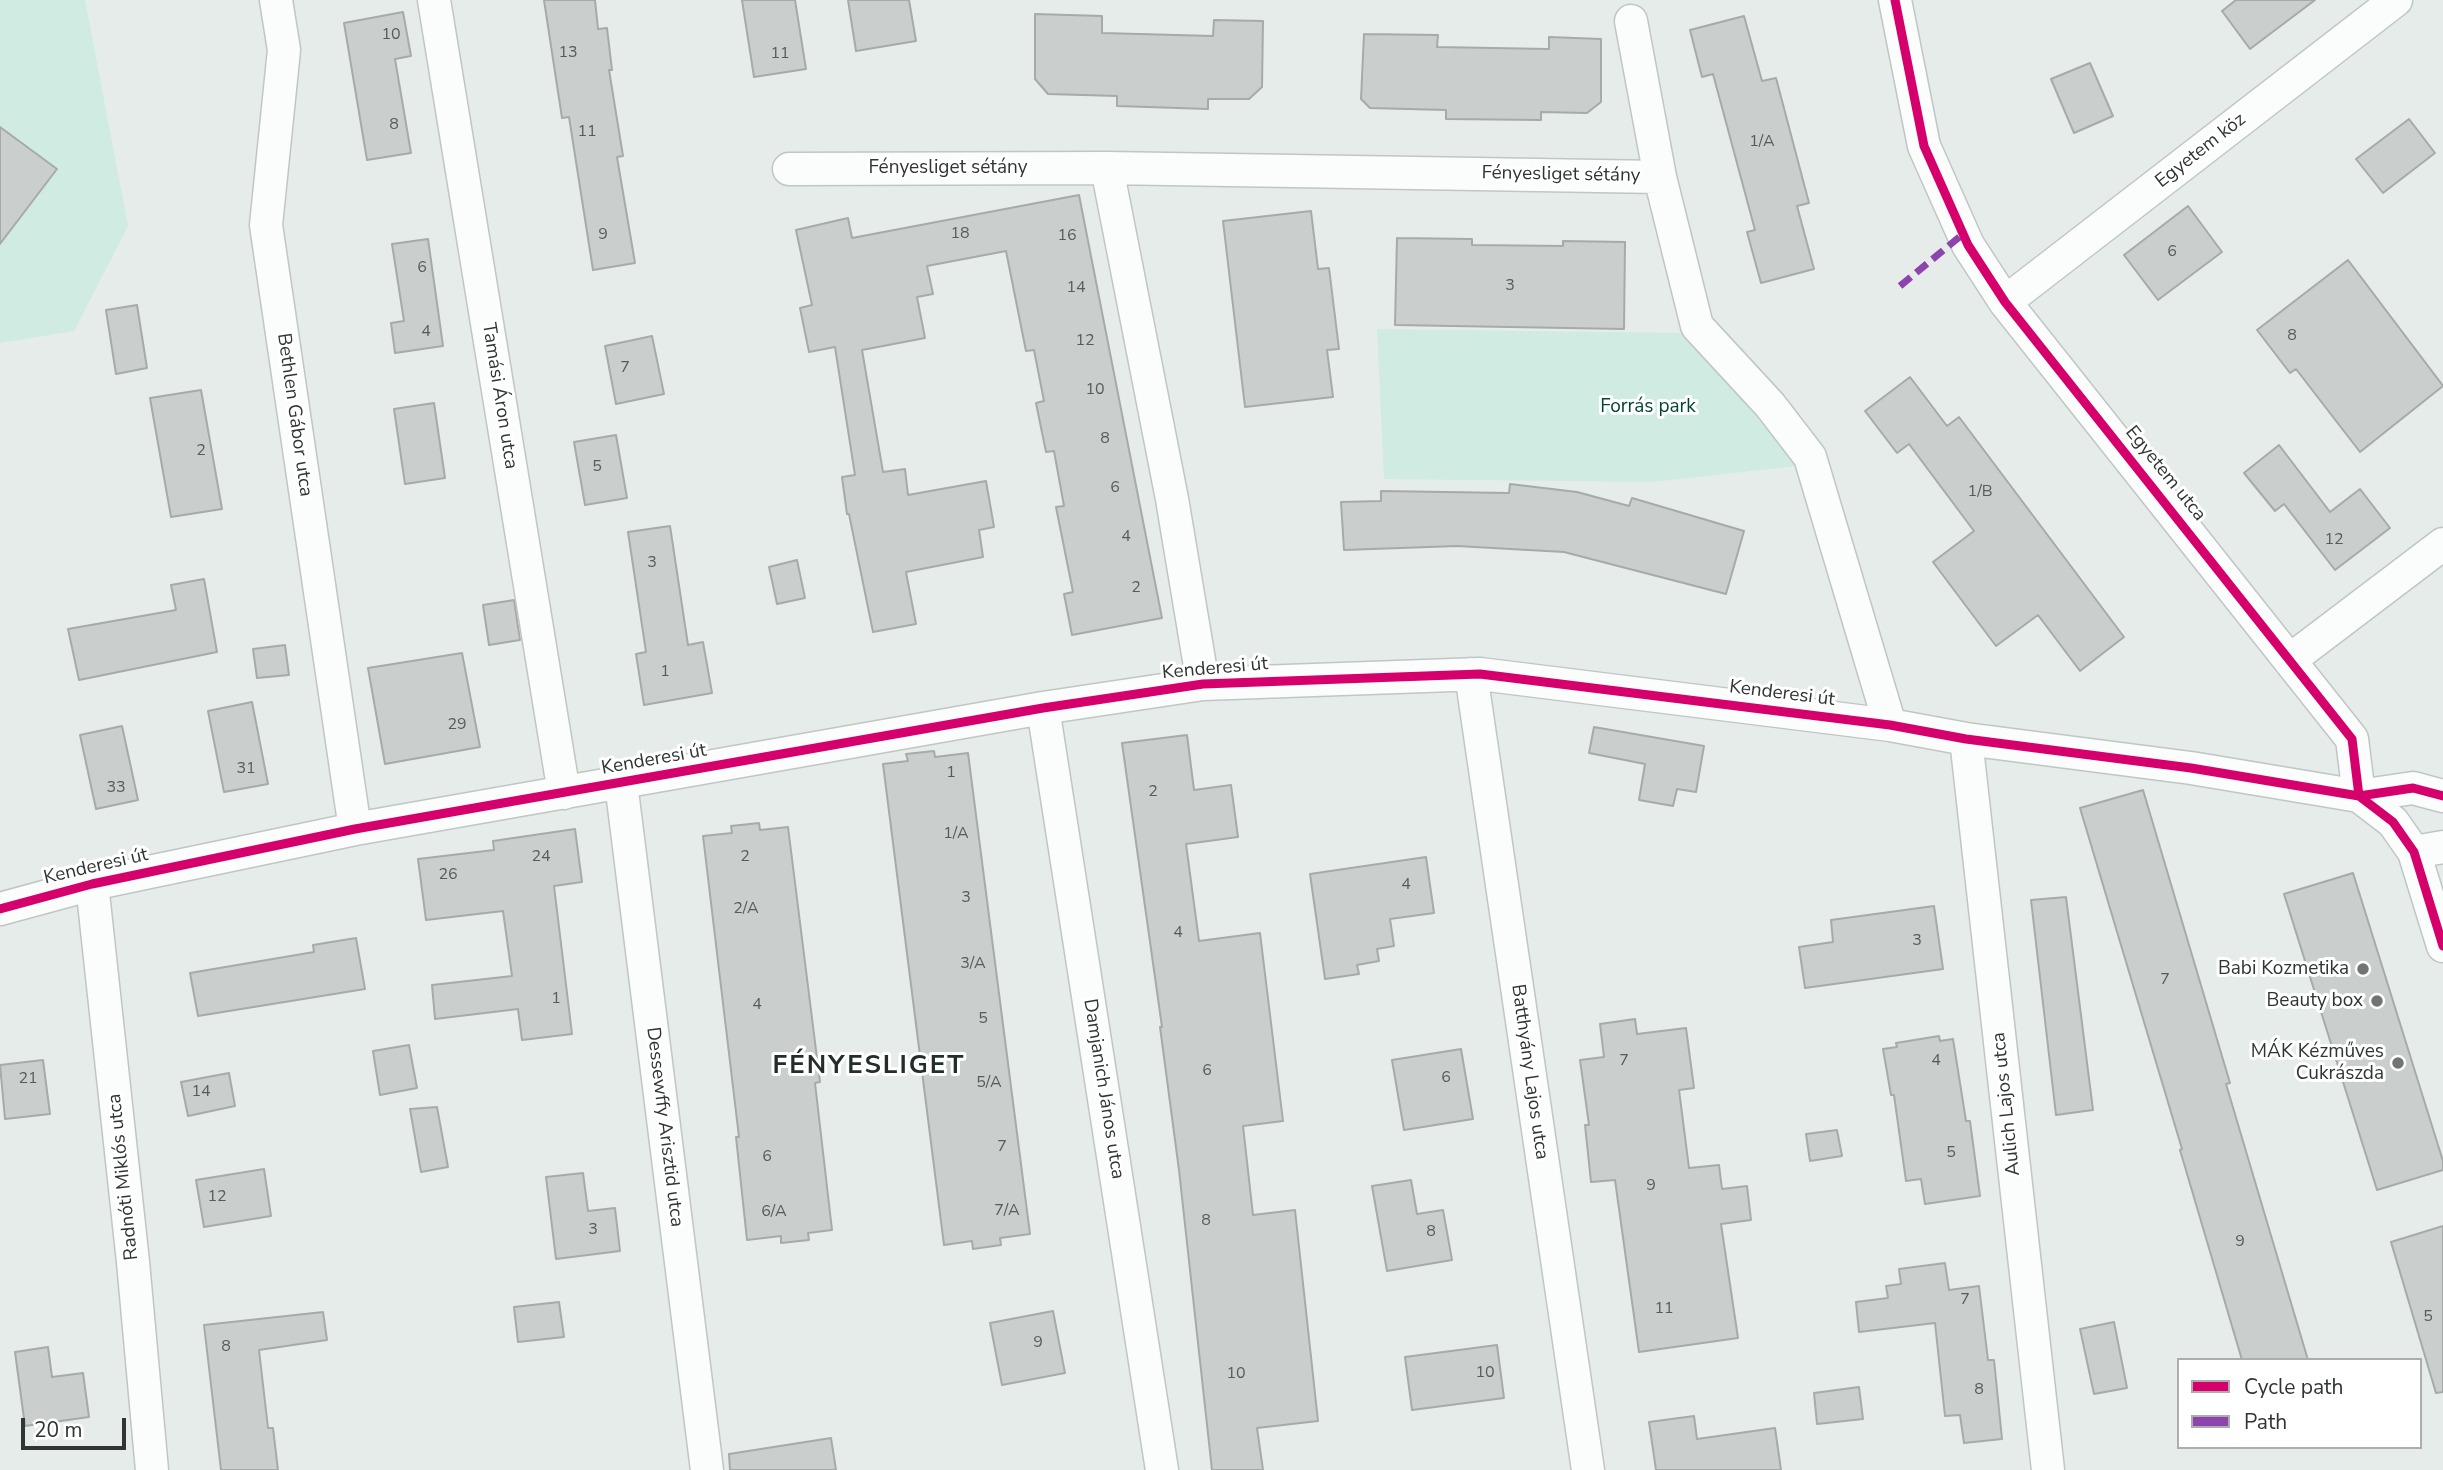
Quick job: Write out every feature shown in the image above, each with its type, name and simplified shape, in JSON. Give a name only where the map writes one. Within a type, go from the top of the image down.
[{"type":"street","name":"Bethlen Gábor utca","points":[[276,0],[284,50],[266,225],[355,830]]},
{"type":"street","name":"Tamási Áron utca","points":[[434,0],[564,793]]},
{"type":"street","name":"Egyetem utca","points":[[1895,0],[1924,146],[1968,245],[2005,302],[2352,739],[2359,796]]},
{"type":"street","name":"Egyetem köz","points":[[2005,302],[2396,0]]},
{"type":"street","points":[[1631,21],[1660,177]]},
{"type":"street","points":[[1107,168],[1172,499],[1203,684]]},
{"type":"street","name":"Fényesliget sétány","points":[[789,169],[1107,168],[1660,177],[1696,326],[1770,405],[1810,457],[1890,725]]},
{"type":"street","points":[[2290,660],[2443,544]]},
{"type":"street","name":"Kenderesi út","points":[[0,909],[92,884],[355,830],[1043,708],[1203,684],[1471,674],[1890,725],[1966,738],[2191,768],[2359,796],[2413,788],[2443,796]]},
{"type":"street","name":"Batthyány Lajos utca","points":[[1471,674],[1588,1470]]},
{"type":"street","name":"Damjanich János utca","points":[[1043,708],[1162,1470]]},
{"type":"street","name":"Aulich Lajos utca","points":[[1966,738],[2048,1470]]},
{"type":"street","name":"Dessewffy Arisztid utca","points":[[621,783],[707,1470]]},
{"type":"street","points":[[2359,796],[2428,850],[2443,946]]},
{"type":"street","name":"Radnóti Miklós utca","points":[[92,884],[133,1262],[152,1470]]},
{"type":"green space","points":[[0,0],[85,0],[128,226],[74,331],[0,343]]},
{"type":"green space","name":"Forrás park","points":[[1377,329],[1688,333],[1797,466],[1652,482],[1384,479]]},
{"type":"building","points":[[544,0],[595,0],[598,29],[607,28],[612,70],[609,70],[623,156],[617,157],[635,263],[593,270],[569,117],[562,118]]},
{"type":"building","points":[[742,0],[795,0],[806,69],[754,77]]},
{"type":"building","points":[[848,0],[909,0],[916,41],[856,51]]},
{"type":"building","points":[[2236,0],[2315,0],[2250,49],[2222,11]]},
{"type":"building","points":[[403,12],[411,56],[395,59],[411,153],[367,160],[344,23]]},
{"type":"building","points":[[1035,14],[1102,16],[1102,33],[1213,36],[1214,20],[1263,21],[1262,87],[1249,99],[1208,99],[1208,109],[1117,106],[1117,96],[1048,94],[1035,79]]},
{"type":"building","points":[[1744,16],[1762,81],[1776,78],[1809,203],[1797,206],[1814,269],[1761,283],[1747,232],[1755,230],[1713,74],[1702,77],[1690,30]]},
{"type":"building","points":[[1364,34],[1438,35],[1437,47],[1549,49],[1549,37],[1601,39],[1601,102],[1587,113],[1541,112],[1541,120],[1446,119],[1446,110],[1370,108],[1361,99]]},
{"type":"building","points":[[2090,63],[2113,116],[2074,133],[2051,79]]},
{"type":"building","points":[[2409,119],[2435,153],[2383,193],[2356,159]]},
{"type":"building","points":[[0,127],[57,169],[0,244]]},
{"type":"building","points":[[1079,195],[1162,618],[1072,635],[1064,594],[1073,592],[1056,507],[1064,506],[1054,451],[1046,452],[1036,403],[1044,401],[1034,350],[1026,351],[1006,251],[927,266],[933,294],[917,297],[925,338],[862,350],[883,472],[905,469],[908,495],[986,481],[994,527],[979,530],[983,557],[906,572],[916,624],[873,632],[847,514],[842,477],[855,475],[835,347],[809,352],[800,308],[812,305],[796,230],[848,218],[852,238]]},
{"type":"building","points":[[2188,206],[2222,252],[2158,300],[2124,255]]},
{"type":"building","points":[[1311,211],[1318,269],[1329,268],[1339,349],[1327,350],[1333,397],[1245,407],[1223,221]]},
{"type":"building","points":[[1397,238],[1472,239],[1472,245],[1563,246],[1563,241],[1625,242],[1624,329],[1395,325]]},
{"type":"building","points":[[428,239],[443,346],[395,353],[391,323],[404,321],[392,244]]},
{"type":"building","points":[[2348,260],[2443,386],[2360,452],[2296,369],[2290,373],[2257,330]]},
{"type":"building","points":[[137,305],[147,368],[116,374],[106,310]]},
{"type":"building","points":[[652,336],[664,394],[616,404],[605,346]]},
{"type":"building","points":[[1910,377],[1947,426],[1959,417],[2124,637],[2080,671],[2038,615],[1996,646],[1933,562],[1974,531],[1909,444],[1897,453],[1865,411]]},
{"type":"building","points":[[201,390],[222,509],[171,517],[150,398]]},
{"type":"building","points":[[434,403],[445,478],[405,484],[394,409]]},
{"type":"building","points":[[616,435],[627,498],[585,505],[574,442]]},
{"type":"building","points":[[2279,445],[2330,512],[2360,489],[2390,528],[2335,570],[2284,504],[2275,511],[2244,473]]},
{"type":"building","points":[[1510,484],[1577,492],[1629,506],[1632,498],[1744,531],[1726,594],[1564,552],[1457,546],[1344,550],[1341,502],[1381,501],[1381,491],[1509,493]]},
{"type":"building","points":[[670,526],[688,645],[703,642],[712,693],[644,705],[636,654],[646,652],[628,532]]},
{"type":"building","points":[[797,560],[805,598],[777,604],[769,567]]},
{"type":"building","points":[[204,579],[217,652],[79,680],[68,629],[176,610],[171,585]]},
{"type":"building","points":[[514,600],[520,640],[489,645],[483,605]]},
{"type":"building","points":[[285,645],[289,675],[257,678],[253,649]]},
{"type":"building","points":[[462,653],[480,747],[385,764],[368,668]]},
{"type":"building","points":[[252,702],[268,784],[224,792],[208,711]]},
{"type":"building","points":[[122,726],[138,800],[96,809],[80,735]]},
{"type":"building","points":[[1594,727],[1704,746],[1696,792],[1677,789],[1673,806],[1639,800],[1645,764],[1589,753]]},
{"type":"building","points":[[1187,735],[1194,790],[1231,785],[1238,837],[1186,844],[1199,941],[1260,933],[1283,1121],[1243,1126],[1253,1215],[1295,1210],[1318,1421],[1257,1428],[1263,1470],[1212,1470],[1162,1027],[1122,743]]},
{"type":"building","points":[[934,751],[935,757],[968,753],[1030,1234],[1000,1238],[1001,1245],[973,1249],[972,1241],[944,1245],[883,764],[908,761],[906,754]]},
{"type":"building","points":[[2143,790],[2230,1083],[2226,1084],[2307,1358],[2241,1358],[2080,808]]},
{"type":"building","points":[[759,823],[760,830],[788,827],[820,1082],[815,1083],[832,1230],[808,1233],[809,1240],[781,1243],[781,1236],[747,1240],[736,1137],[739,1137],[703,836],[732,833],[731,826]]},
{"type":"building","points":[[575,829],[582,882],[554,886],[572,1034],[522,1040],[518,1009],[435,1019],[432,985],[512,976],[503,911],[426,920],[418,859],[494,850],[493,841]]},
{"type":"building","points":[[1426,857],[1434,913],[1390,919],[1394,946],[1377,949],[1379,961],[1357,965],[1359,974],[1325,979],[1310,874]]},
{"type":"building","points":[[2353,873],[2443,1161],[2443,1170],[2377,1190],[2284,894]]},
{"type":"building","points":[[2066,897],[2093,1110],[2056,1115],[2031,900]]},
{"type":"building","points":[[1934,906],[1943,969],[1805,988],[1799,947],[1833,942],[1831,920]]},
{"type":"building","points":[[356,938],[365,989],[198,1016],[190,973],[314,952],[313,945]]},
{"type":"building","points":[[1635,1019],[1637,1034],[1686,1028],[1694,1088],[1679,1090],[1689,1168],[1719,1165],[1722,1189],[1747,1186],[1751,1220],[1721,1224],[1738,1338],[1639,1352],[1615,1180],[1591,1182],[1585,1125],[1589,1125],[1580,1060],[1604,1057],[1600,1024]]},
{"type":"building","points":[[1939,1036],[1940,1041],[1953,1039],[1966,1121],[1970,1121],[1980,1196],[1925,1204],[1921,1179],[1906,1181],[1894,1095],[1891,1095],[1883,1049],[1897,1047],[1896,1043]]},
{"type":"building","points":[[409,1045],[417,1088],[380,1095],[373,1051]]},
{"type":"building","points":[[1461,1049],[1473,1119],[1404,1130],[1392,1060]]},
{"type":"building","points":[[43,1060],[50,1114],[5,1119],[0,1065]]},
{"type":"building","points":[[229,1073],[235,1106],[188,1116],[181,1082]]},
{"type":"building","points":[[437,1107],[448,1167],[421,1172],[410,1109]]},
{"type":"building","points":[[1837,1130],[1842,1156],[1810,1161],[1806,1134]]},
{"type":"building","points":[[264,1169],[271,1216],[204,1227],[196,1180]]},
{"type":"building","points":[[583,1173],[588,1211],[615,1208],[620,1251],[556,1259],[546,1177]]},
{"type":"building","points":[[1411,1180],[1417,1214],[1443,1210],[1452,1260],[1387,1271],[1372,1186]]},
{"type":"building","points":[[2443,1226],[2443,1392],[2436,1393],[2391,1242]]},
{"type":"building","points":[[1945,1263],[1949,1290],[1979,1286],[1988,1360],[1994,1360],[2002,1439],[1964,1443],[1960,1415],[1945,1416],[1935,1323],[1859,1332],[1856,1302],[1888,1298],[1886,1286],[1901,1284],[1899,1269]]},
{"type":"building","points":[[559,1302],[564,1337],[518,1342],[514,1307]]},
{"type":"building","points":[[1053,1311],[1065,1373],[1002,1385],[990,1323]]},
{"type":"building","points":[[323,1312],[327,1340],[259,1350],[268,1428],[273,1428],[278,1470],[221,1470],[204,1325]]},
{"type":"building","points":[[2114,1322],[2127,1388],[2094,1394],[2080,1329]]},
{"type":"building","points":[[1497,1345],[1504,1398],[1412,1410],[1405,1357]]},
{"type":"building","points":[[48,1347],[52,1377],[83,1373],[89,1417],[25,1426],[15,1352]]},
{"type":"building","points":[[1859,1387],[1863,1419],[1817,1424],[1814,1393]]},
{"type":"building","points":[[1694,1416],[1697,1439],[1775,1428],[1781,1470],[1656,1470],[1649,1422]]},
{"type":"building","points":[[831,1438],[836,1470],[730,1470],[729,1454]]},
{"type":"marked path","points":[[1900,286],[1963,234]]},
{"type":"cycle path","points":[[1895,0],[1924,146],[1968,245],[2005,302],[2352,739],[2359,796],[2393,822],[2414,852],[2443,946]]},
{"type":"cycle path","points":[[0,909],[92,884],[355,829],[1043,708],[1203,684],[1480,674],[1890,725],[1966,739],[2191,768],[2359,796],[2413,788],[2443,796]]},
{"type":"place","name":"Babi Kozmetika","points":[[2363,969]]},
{"type":"place","name":"Beauty box","points":[[2377,1001]]},
{"type":"place","name":"MÁK Kézműves Cukrászda","points":[[2398,1063]]},
{"type":"district","name":"FÉNYESLIGET","points":[[869,1067]]}]
